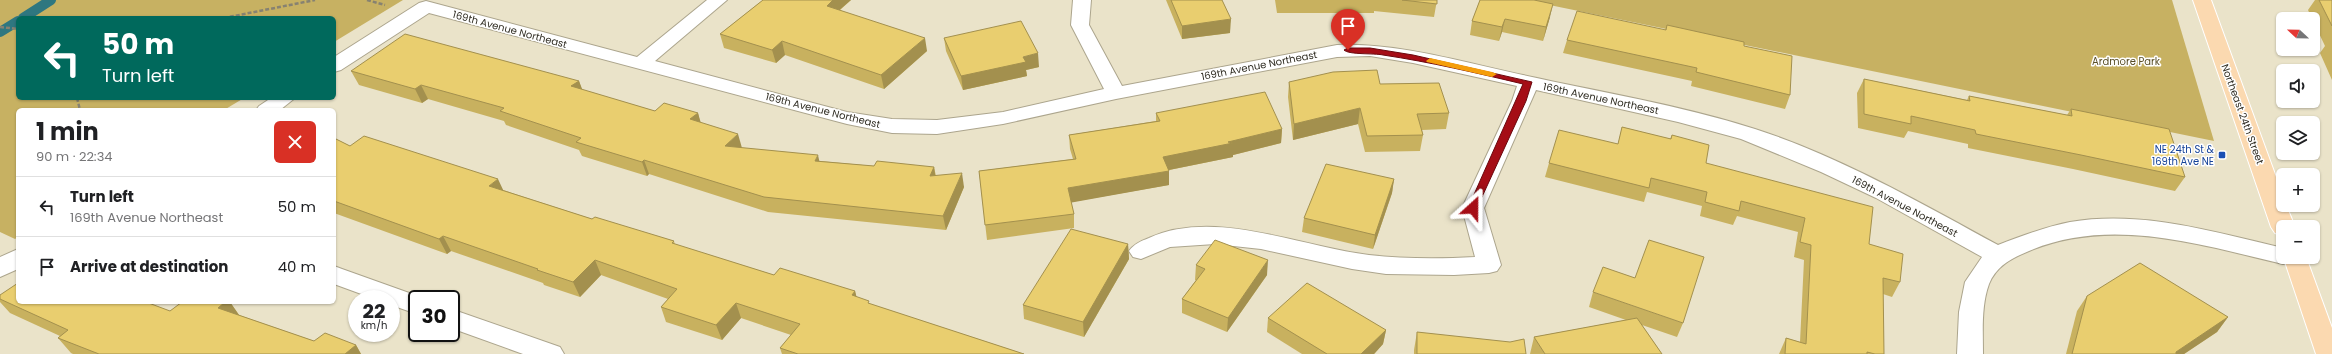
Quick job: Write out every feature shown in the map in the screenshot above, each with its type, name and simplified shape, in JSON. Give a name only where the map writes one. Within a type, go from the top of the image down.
[{"type":"main road","name":"Northeast 24th Street","points":[[2202,0],[2281,220]]},
{"type":"main road","points":[[2293,264],[2329,354]]},
{"type":"street","points":[[641,64],[718,0]]},
{"type":"street","points":[[1082,1],[1080,25],[1116,93]]},
{"type":"street","name":"169th Avenue Northeast","points":[[336,65],[426,7],[847,118],[892,126],[937,127],[1004,118],[1116,93],[1337,50],[1370,50],[1413,57],[1528,82],[1680,116],[1748,134],[1829,166],[1877,190],[1997,255]]},
{"type":"street","points":[[1141,251],[1168,239],[1208,235],[1252,240],[1352,261],[1410,268],[1489,266],[1473,208],[1522,101],[1528,82]]},
{"type":"street","points":[[269,108],[282,100]]},
{"type":"street","points":[[1970,354],[1970,312],[1977,282],[1997,255],[2013,247],[2055,232],[2101,225],[2136,226],[2174,231],[2276,254]]},
{"type":"street","points":[[0,269],[16,259]]},
{"type":"street","points":[[336,276],[408,303]]},
{"type":"street","points":[[460,321],[551,354]]},
{"type":"path","points":[[234,16],[315,0]]},
{"type":"path","points":[[0,27],[16,29]]},
{"type":"green space","points":[[0,0],[403,0],[336,41],[336,16],[16,16],[16,100],[241,100],[227,108],[16,108],[16,238],[0,232]]},
{"type":"green space","name":"Ardmore Park","points":[[1525,0],[2172,0],[2214,141]]},
{"type":"building","points":[[763,0],[833,0],[827,6],[925,38],[881,75],[782,41],[772,50],[720,34]]},
{"type":"building","points":[[1171,0],[1222,0],[1231,19],[1182,26]]},
{"type":"building","points":[[1402,0],[1437,0],[1437,4]]},
{"type":"building","points":[[1480,0],[1534,0],[1553,4],[1546,27],[1505,19],[1502,27],[1472,21]]},
{"type":"building","points":[[2319,0],[2332,0],[2332,26]]},
{"type":"building","points":[[1577,11],[1666,30],[1667,25],[1744,42],[1744,46],[1792,56],[1790,95],[1696,72],[1697,68],[1567,40]]},
{"type":"building","points":[[1021,21],[1038,53],[1023,57],[1026,62],[961,76],[944,38]]},
{"type":"building","points":[[405,34],[579,81],[571,86],[655,111],[664,103],[698,113],[690,119],[738,134],[725,146],[818,155],[815,161],[874,166],[877,161],[934,167],[930,176],[962,173],[943,216],[764,197],[644,160],[642,162],[576,142],[581,138],[500,111],[504,108],[421,85],[415,89],[351,71]]},
{"type":"building","points":[[1377,70],[1380,84],[1439,83],[1449,113],[1417,114],[1423,135],[1367,136],[1360,108],[1294,124],[1289,82],[1333,72]]},
{"type":"building","points":[[1864,79],[1970,101],[1969,96],[2072,116],[2071,109],[2169,129],[2185,177],[1976,134],[1975,130],[1911,116],[1911,124],[1864,114]]},
{"type":"building","points":[[1265,92],[1282,129],[1228,142],[1233,143],[1163,157],[1169,171],[1068,188],[1074,214],[985,225],[979,171],[1076,159],[1069,135],[1160,121],[1156,113]]},
{"type":"building","points":[[1622,127],[1671,139],[1672,135],[1709,145],[1706,163],[1873,207],[1869,244],[1903,254],[1900,282],[1883,278],[1884,354],[1867,352],[1867,354],[1785,354],[1786,338],[1806,344],[1811,245],[1800,242],[1805,218],[1741,201],[1739,211],[1705,202],[1707,192],[1651,178],[1649,188],[1549,163],[1559,130],[1618,144]]},
{"type":"building","points":[[364,136],[498,179],[489,186],[592,219],[595,217],[674,241],[672,243],[774,275],[780,268],[855,291],[852,295],[869,301],[868,303],[1024,354],[798,354],[780,348],[800,324],[736,303],[716,325],[661,307],[677,289],[595,260],[573,282],[443,236],[439,239],[336,202],[336,139],[350,146]]},
{"type":"building","points":[[1326,164],[1394,179],[1375,235],[1304,218]]},
{"type":"building","points":[[1071,229],[1128,244],[1083,322],[1023,305]]},
{"type":"building","points":[[1215,240],[1268,260],[1228,318],[1182,299],[1205,269],[1196,265]]},
{"type":"building","points":[[1649,240],[1704,257],[1683,323],[1593,292],[1603,267],[1635,278]]},
{"type":"building","points":[[2140,263],[2228,317],[2176,352],[2176,354],[2072,354],[2087,296]]},
{"type":"building","points":[[1307,283],[1386,330],[1361,354],[1327,354],[1268,318]]},
{"type":"building","points":[[16,284],[16,304],[151,304],[170,311],[179,304],[223,304],[218,308],[314,341],[325,333],[356,345],[345,354],[99,354],[58,338],[68,330],[0,299],[0,295]]},
{"type":"building","points":[[1637,318],[1662,354],[1545,354],[1534,337]]},
{"type":"building","points":[[1417,332],[1510,342],[1524,339],[1526,354],[1417,354]]},
{"type":"waterway","points":[[26,16],[51,0]]},
{"type":"waterway","points":[[0,32],[16,22]]},
{"type":"slow traffic","points":[[1430,61],[1492,74]]},
{"type":"place","name":"NE 24th St & 169th Ave NE","points":[[2222,155]]},
{"type":"route","points":[[1348,50],[1370,50],[1413,57],[1528,82],[1522,101],[1473,208]]}]
